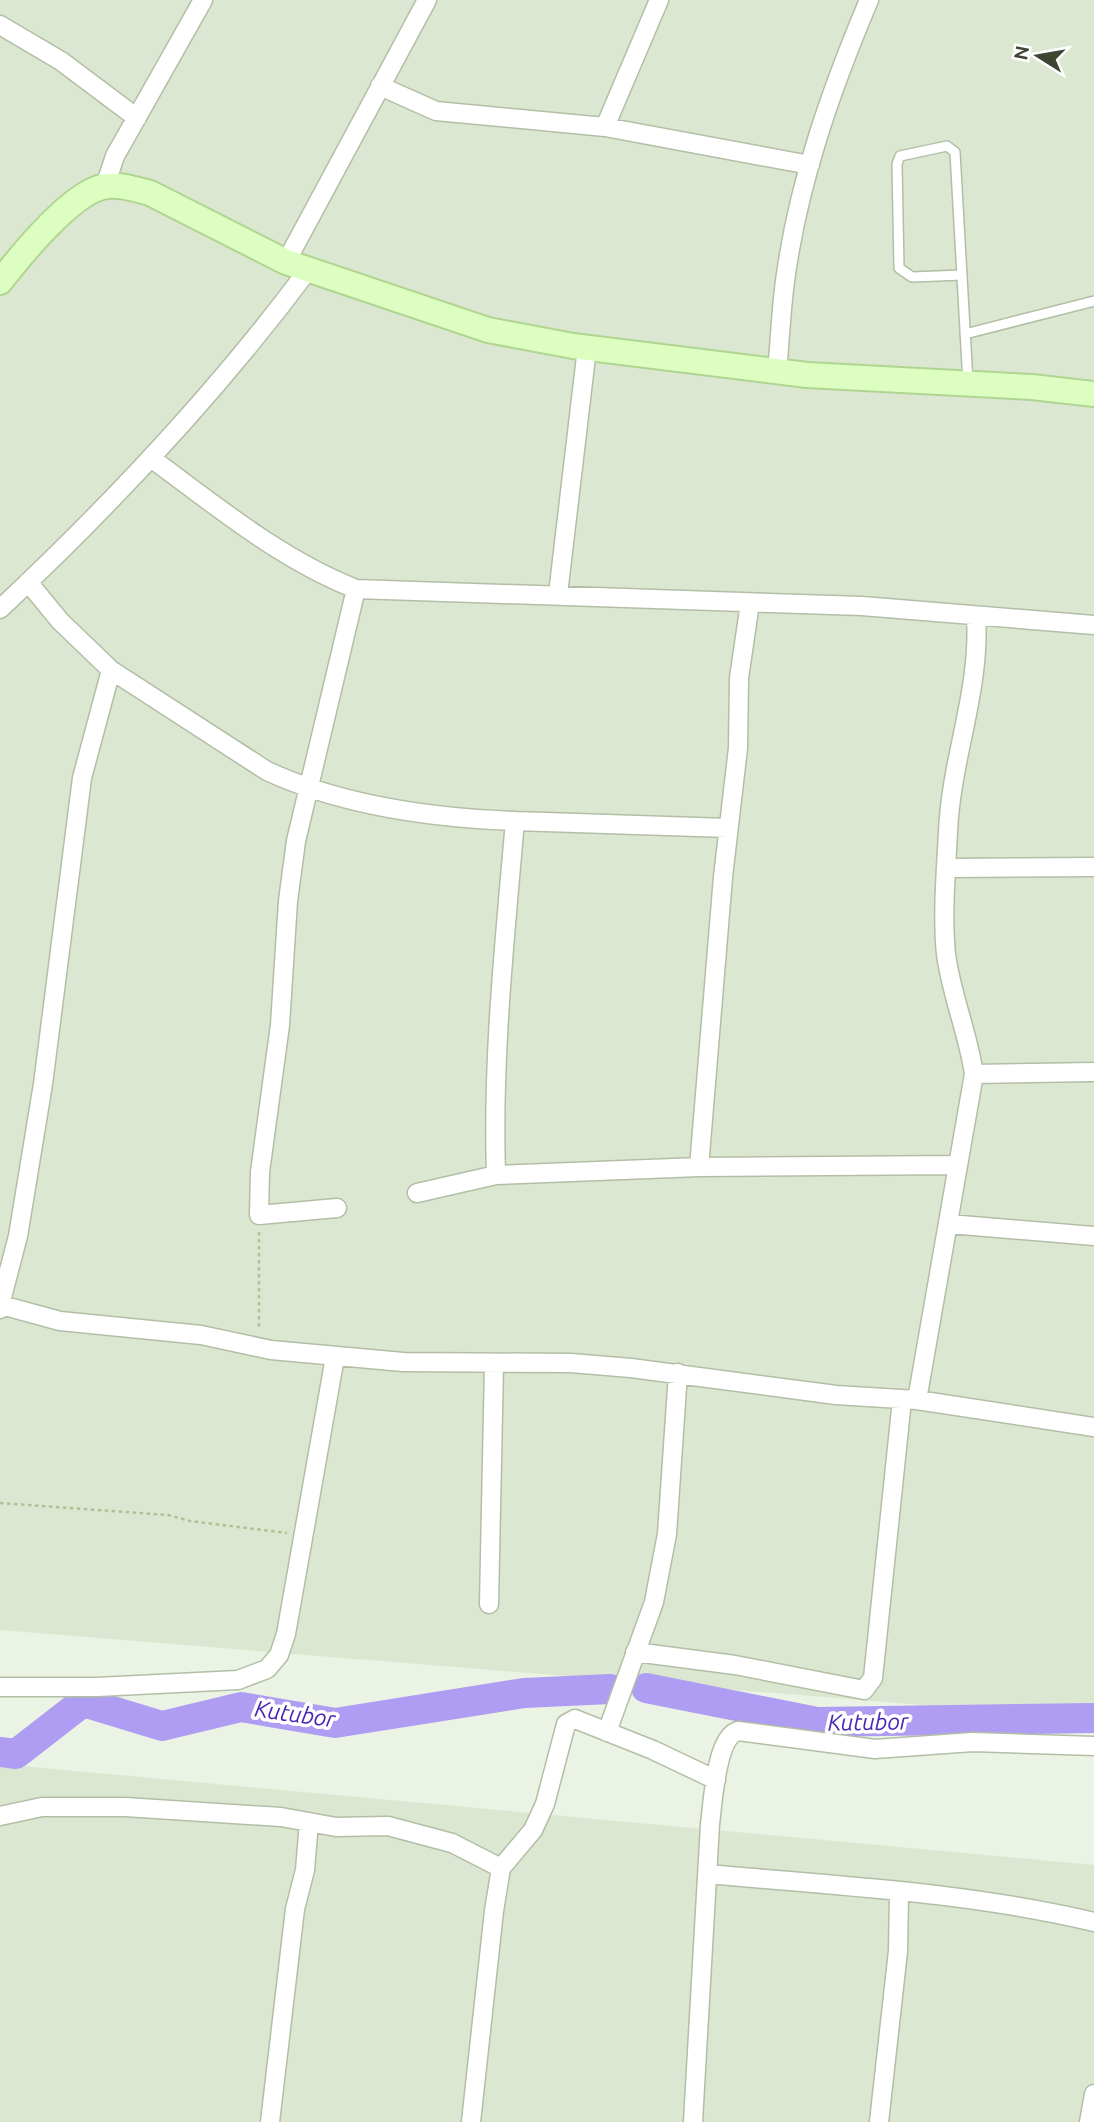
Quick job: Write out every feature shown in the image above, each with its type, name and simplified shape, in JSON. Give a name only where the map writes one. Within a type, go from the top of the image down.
[{"type":"street","points":[[105,186],[114,156],[202,0]]},
{"type":"street","points":[[0,609],[151,458],[230,368],[297,266],[380,86],[427,0]]},
{"type":"street","points":[[604,127],[659,0]]},
{"type":"street","points":[[777,371],[785,279],[810,164],[824,114],[869,0]]},
{"type":"street","points":[[0,25],[61,61],[136,118]]},
{"type":"street","points":[[380,86],[436,111],[604,127],[810,164]]},
{"type":"street","points":[[0,282],[74,199],[105,186],[150,193],[297,266],[488,330],[587,348],[777,371],[1032,387],[1094,394]]},
{"type":"street","points":[[558,594],[587,348]]},
{"type":"street","points":[[151,458],[251,532],[318,572],[356,589],[862,606],[1094,625]]},
{"type":"street","points":[[28,582],[60,621],[111,670],[267,771],[310,788],[418,813],[516,821],[728,828]]},
{"type":"street","points":[[337,1208],[259,1214],[260,1172],[280,1025],[288,901],[296,841],[356,589]]},
{"type":"street","points":[[699,1167],[728,828],[738,748],[738,678],[750,603]]},
{"type":"street","points":[[635,1651],[735,1665],[864,1690],[873,1678],[909,1400],[949,1224],[974,1074],[946,956],[944,920],[951,792],[973,692],[976,616]]},
{"type":"street","points":[[111,670],[82,778],[43,1084],[18,1236],[0,1306],[60,1321],[201,1335],[259,1348],[334,1357],[494,1365],[571,1363],[678,1373],[836,1395],[909,1400],[1094,1427]]},
{"type":"street","points":[[496,1175],[494,1120],[498,1046],[516,821]]},
{"type":"street","points":[[948,868],[1094,867]]},
{"type":"street","points":[[974,1074],[1094,1072]]},
{"type":"street","points":[[417,1193],[496,1175],[699,1167],[957,1166]]},
{"type":"street","points":[[949,1224],[1094,1236]]},
{"type":"street","points":[[0,1687],[97,1687],[238,1680],[267,1668],[279,1655],[286,1634],[334,1357]]},
{"type":"street","points":[[489,1604],[494,1365]]},
{"type":"street","points":[[607,1732],[654,1602],[667,1534],[678,1373]]},
{"type":"street","points":[[471,2122],[501,1868],[533,1830],[545,1804],[566,1724],[575,1719],[716,1780]]},
{"type":"street","points":[[693,2122],[701,1946],[716,1780],[726,1738],[738,1731],[875,1749],[973,1742],[1094,1746]]},
{"type":"street","points":[[0,1816],[42,1807],[125,1807],[281,1817],[336,1827],[388,1826],[431,1835],[501,1868]]},
{"type":"street","points":[[270,2122],[295,1909],[304,1870],[309,1822]]},
{"type":"street","points":[[708,1874],[1030,1907],[1094,1922]]},
{"type":"street","points":[[879,2122],[898,1951],[899,1893]]},
{"type":"street","points":[[1090,2122],[1094,2094]]},
{"type":"lane","points":[[962,275],[912,277],[899,268],[897,164],[900,156],[947,146],[955,152],[962,275],[965,334],[968,384]]},
{"type":"lane","points":[[965,334],[1094,301]]},
{"type":"path","points":[[259,1214],[259,1348]]},
{"type":"path","points":[[0,1503],[168,1515],[190,1521],[305,1534]]},
{"type":"shaded area","points":[[0,0],[1094,0],[1094,1719],[0,1630]]},
{"type":"shaded area","points":[[0,1764],[1094,1865],[1094,2122],[0,2122]]},
{"type":"waterway","name":"Kutubor","points":[[646,1688],[817,1722],[1094,1718]]},
{"type":"waterway","name":"Kutubor","points":[[0,1752],[16,1754],[83,1702],[162,1726],[241,1707],[335,1723],[524,1693],[610,1689]]}]
